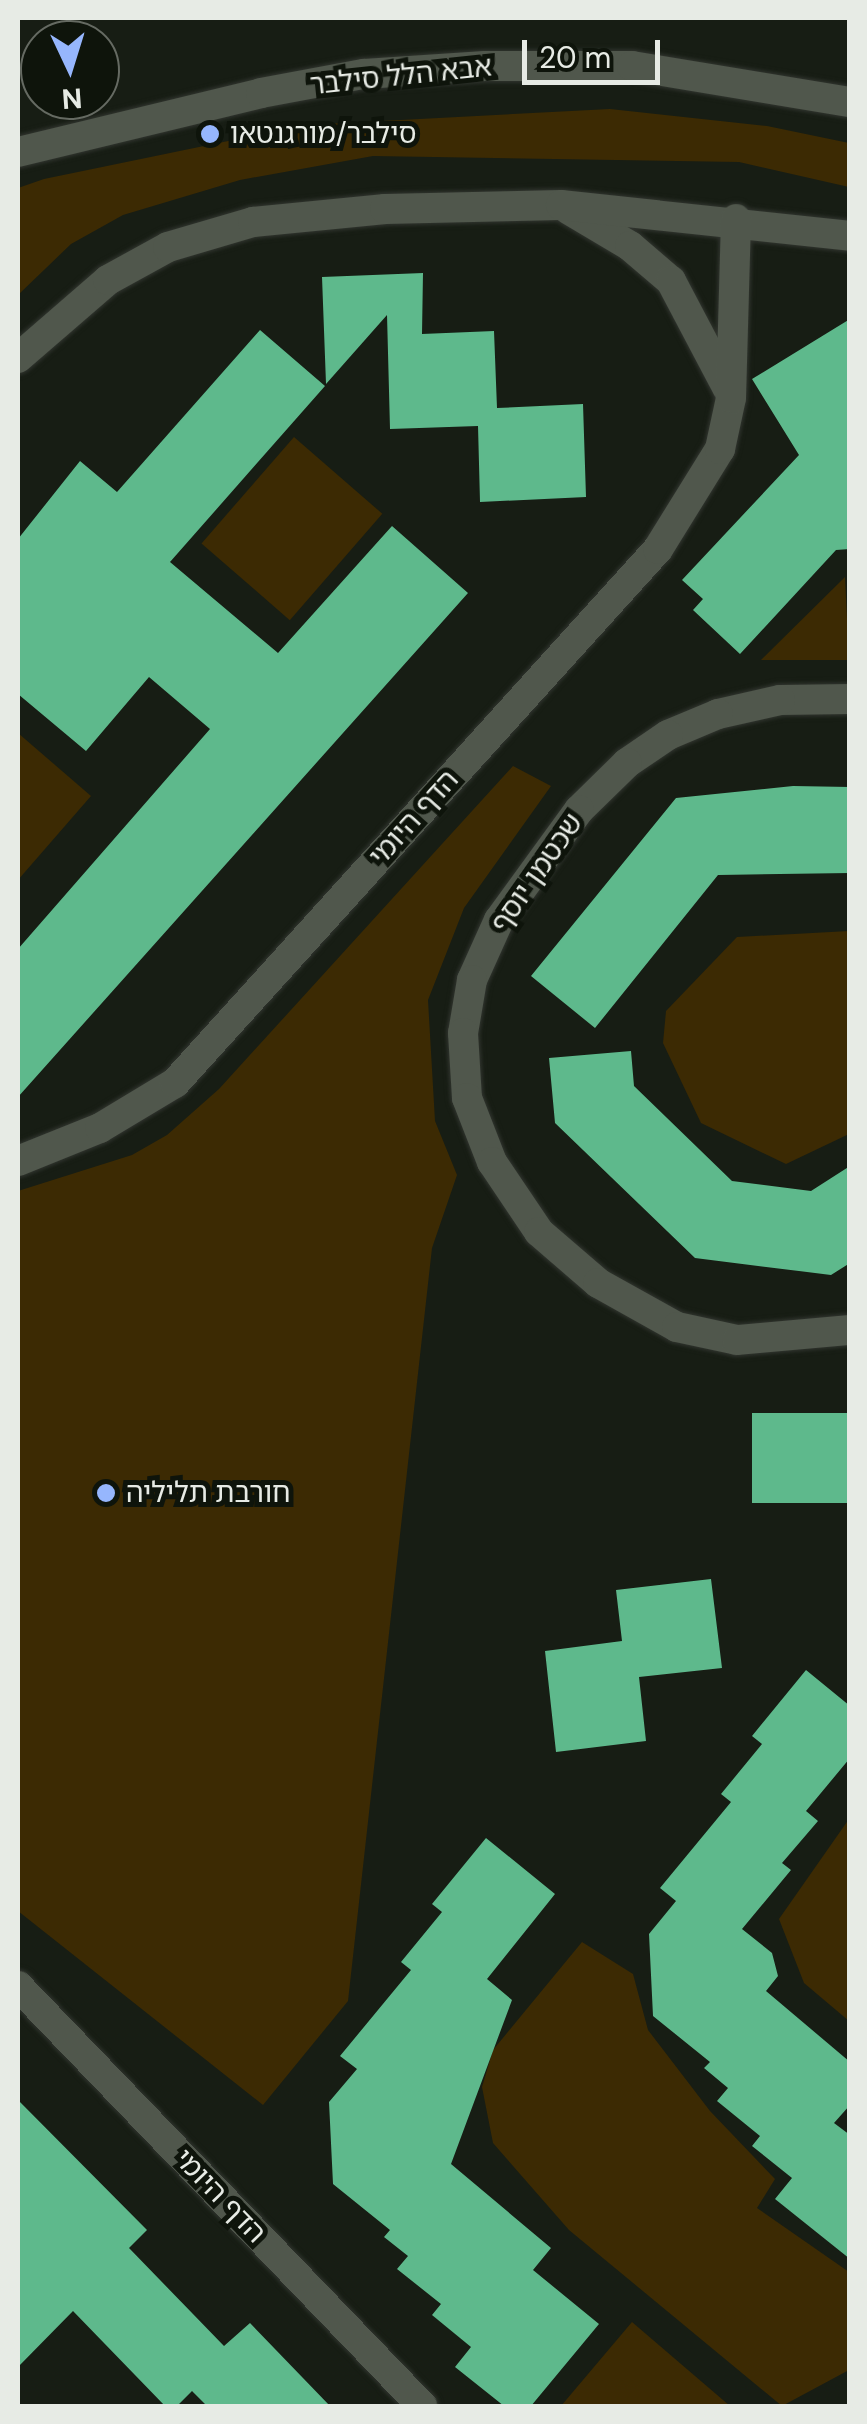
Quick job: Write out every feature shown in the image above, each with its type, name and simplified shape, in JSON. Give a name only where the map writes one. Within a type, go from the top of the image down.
[{"type":"street","name":"אבא הלל סילבר","points":[[18,152],[278,90],[364,74],[485,66],[632,66],[850,102]]},
{"type":"street","points":[[561,204],[630,246],[670,281],[698,322],[731,398]]},
{"type":"street","points":[[18,358],[108,280],[168,247],[254,222],[385,208],[561,204],[736,219],[850,236]]},
{"type":"street","name":"הדף היומי","points":[[18,1161],[100,1128],[175,1083],[658,548],[720,448],[731,398],[736,219]]},
{"type":"street","name":"שכטמן יוסף","points":[[850,699],[780,700],[718,714],[668,735],[627,762],[579,810],[499,920],[472,980],[462,1033],[467,1098],[492,1162],[539,1232],[598,1283],[677,1327],[738,1340],[850,1330]]},
{"type":"street","name":"הדף היומי","points":[[18,1986],[422,2406]]},
{"type":"shaded area","points":[[610,109],[767,126],[849,143],[849,187],[739,162],[373,156],[240,180],[123,215],[71,244],[18,295],[18,188],[44,179],[306,125]]},
{"type":"shaded area","points":[[294,437],[382,514],[290,620],[201,543]]},
{"type":"shaded area","points":[[845,577],[849,660],[761,660]]},
{"type":"shaded area","points":[[18,733],[91,796],[18,880]]},
{"type":"shaded area","points":[[513,766],[551,786],[464,908],[428,1000],[435,1121],[457,1175],[432,1248],[348,2001],[263,2105],[18,1911],[18,1191],[132,1155],[167,1135],[219,1089]]},
{"type":"shaded area","points":[[849,931],[849,1134],[786,1164],[701,1123],[663,1043],[666,1011],[737,937]]},
{"type":"shaded area","points":[[849,1819],[849,2021],[804,1983],[779,1919]]},
{"type":"shaded area","points":[[582,1942],[633,1974],[648,2030],[710,2111],[775,2179],[757,2208],[849,2272],[849,2370],[782,2406],[569,2230],[493,2143],[482,2087],[493,2050]]},
{"type":"shaded area","points":[[632,2322],[730,2406],[561,2406]]},
{"type":"building","points":[[423,273],[422,334],[494,331],[497,408],[583,404],[586,497],[480,502],[478,426],[390,429],[387,315],[326,384],[322,277]]},
{"type":"building","points":[[850,319],[850,549],[836,550],[740,654],[693,610],[703,599],[682,580],[799,455],[752,379]]},
{"type":"building","points":[[260,330],[325,386],[170,562],[278,653],[392,526],[468,593],[18,1097],[18,949],[210,729],[149,677],[86,751],[18,694],[18,539],[80,461],[117,492]]},
{"type":"building","points":[[793,786],[850,787],[850,873],[718,875],[595,1028],[531,976],[676,798]]},
{"type":"building","points":[[631,1051],[634,1086],[732,1181],[811,1191],[850,1166],[850,1263],[831,1275],[695,1258],[555,1123],[549,1058]]},
{"type":"building","points":[[752,1413],[850,1413],[850,1503],[752,1503]]},
{"type":"building","points":[[711,1579],[722,1668],[639,1677],[646,1741],[556,1752],[545,1651],[622,1641],[616,1590]]},
{"type":"building","points":[[806,1670],[850,1706],[850,1758],[806,1811],[818,1821],[782,1863],[791,1870],[742,1929],[772,1953],[778,1976],[766,1991],[850,2062],[850,2105],[834,2123],[850,2135],[850,2259],[775,2199],[792,2178],[752,2146],[760,2136],[717,2101],[728,2088],[704,2068],[710,2062],[653,2016],[649,1934],[676,1901],[660,1888],[731,1802],[721,1794],[762,1744],[752,1736]]},
{"type":"building","points":[[486,1838],[555,1894],[487,1979],[512,2000],[451,2164],[551,2248],[533,2270],[599,2324],[531,2406],[504,2406],[455,2367],[471,2347],[432,2315],[441,2304],[397,2269],[408,2256],[384,2237],[390,2230],[333,2184],[329,2102],[357,2069],[340,2056],[411,1970],[401,1962],[442,1912],[432,1904]]},
{"type":"building","points":[[18,2100],[147,2230],[129,2248],[224,2346],[250,2323],[330,2406],[207,2406],[192,2391],[177,2406],[165,2406],[73,2311],[18,2367]]},
{"type":"place","name":"סילבר/מורגנטאו","points":[[210,134]]},
{"type":"place","name":"חורבת תליליה","points":[[106,1493]]}]
